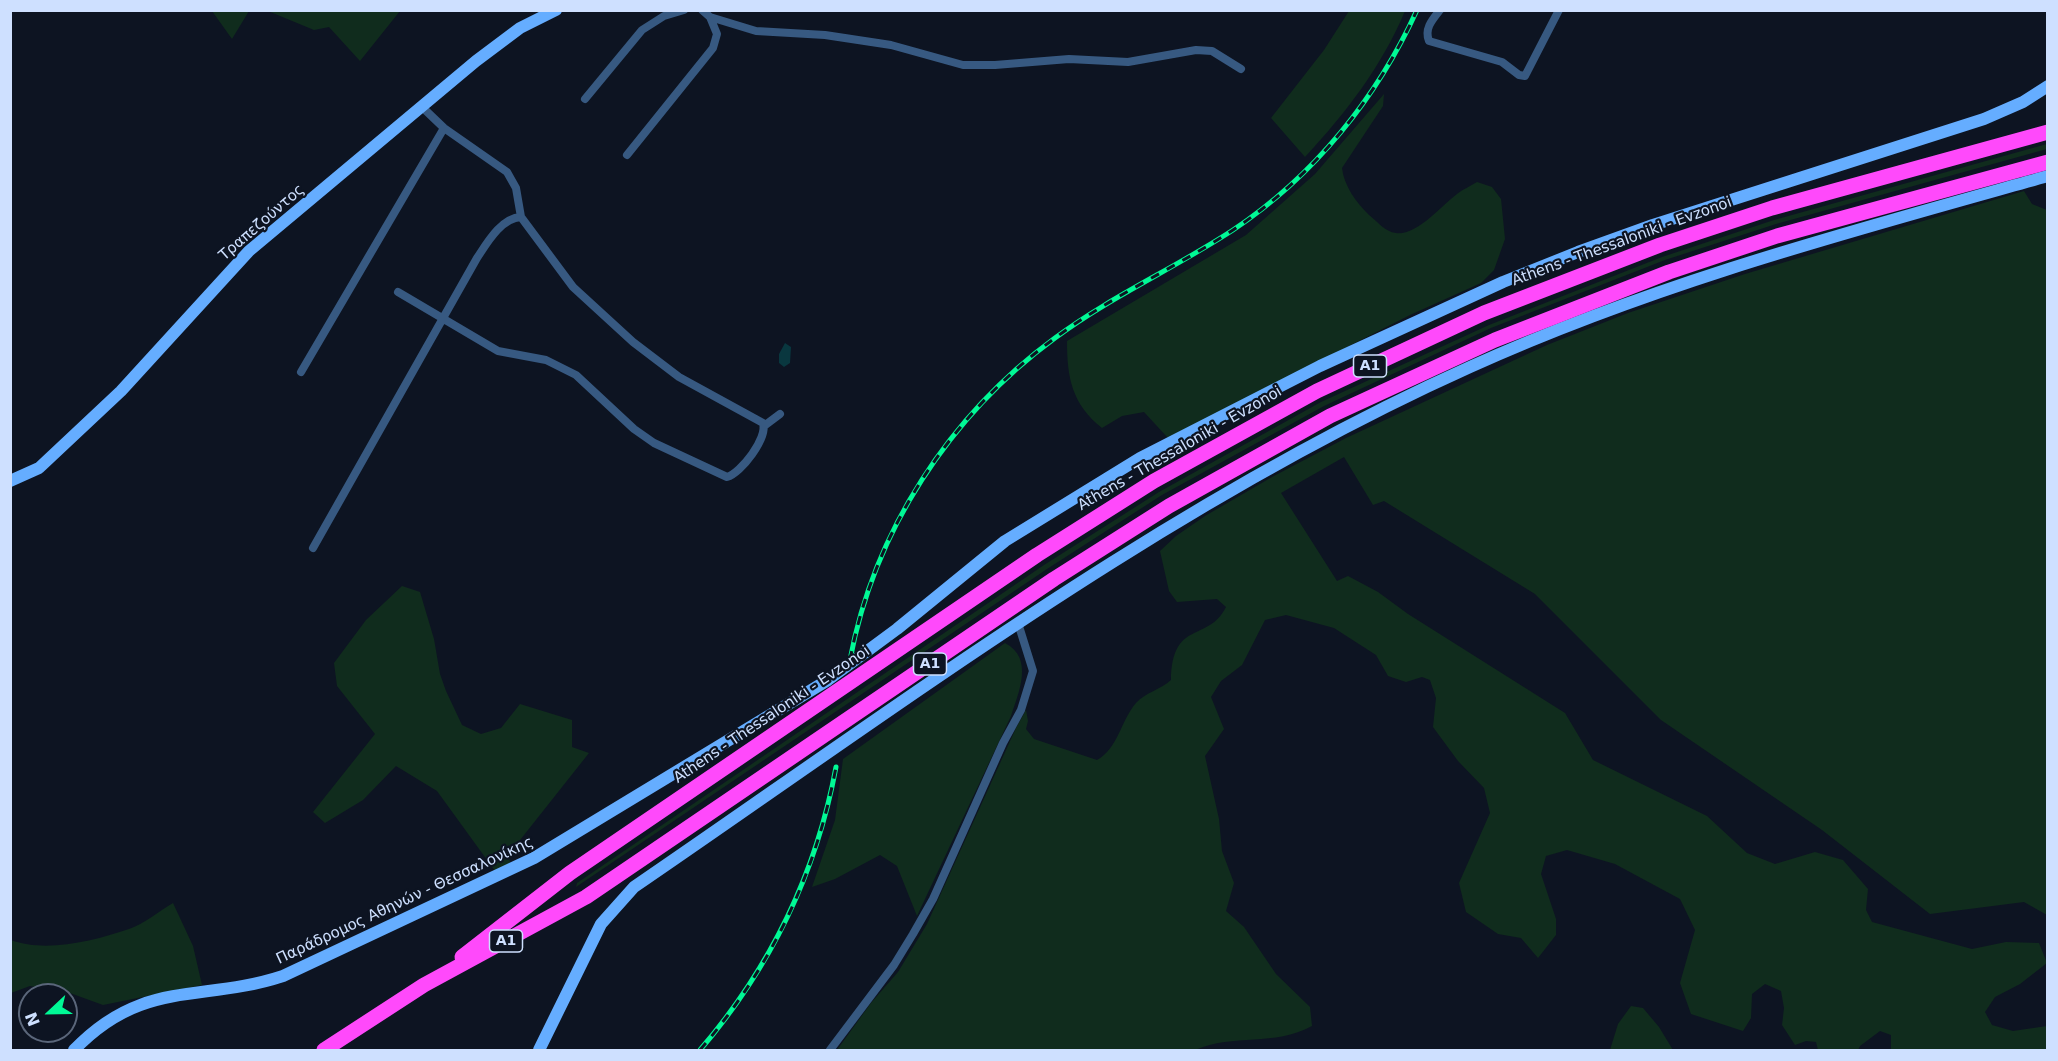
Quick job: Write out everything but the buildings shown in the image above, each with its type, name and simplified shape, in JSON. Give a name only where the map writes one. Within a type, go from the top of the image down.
[{"type":"highway","name":"Athens - Thessaloniki - Evzonoi","points":[[425,985],[570,873],[1037,555],[1154,481],[1317,391],[1484,313],[1660,245],[1772,208],[2048,132]]},
{"type":"highway","name":"Athens - Thessaloniki - Evzonoi","points":[[324,1050],[425,985],[586,897],[1054,579],[1169,506],[1330,416],[1495,340],[1669,272],[1777,236],[2048,162]]},
{"type":"main road","name":"Τραπεζούντος","points":[[10,481],[39,468],[53,456],[154,358],[233,266],[476,61],[520,28],[556,10]]},
{"type":"main road","name":"Παράδρομος Αθηνών - Θεσσαλονίκης","points":[[74,1050],[112,1017],[129,1008],[170,996],[250,985],[284,976],[534,858],[828,680],[890,635],[1005,541],[1140,458],[1320,366],[1503,282],[1578,252],[1653,225],[1984,119],[2023,102],[2048,86]]},
{"type":"main road","points":[[540,1050],[601,924],[634,887],[1018,623],[1119,559],[1294,456],[1467,368],[1564,326],[1797,247],[2048,176]]},
{"type":"street","points":[[585,99],[642,30],[664,16],[684,10]]},
{"type":"street","points":[[702,10],[710,17],[756,31],[825,35],[891,45],[963,65],[995,65],[1058,59],[1128,62],[1196,50],[1221,54],[1241,69]]},
{"type":"street","points":[[1440,10],[1430,23],[1426,34],[1429,41],[1502,62],[1519,75],[1525,76],[1559,10]]},
{"type":"street","points":[[627,155],[713,48],[717,34],[710,17]]},
{"type":"street","points":[[421,106],[444,128],[507,172],[516,188],[521,217],[573,287],[633,342],[679,377],[764,426]]},
{"type":"street","points":[[301,372],[444,128]]},
{"type":"street","points":[[313,548],[487,244],[513,218],[521,217]]},
{"type":"street","points":[[398,292],[429,312],[444,317],[498,351],[546,360],[576,375],[634,429],[654,443],[727,477],[742,469],[763,433],[764,426],[780,414]]},
{"type":"street","points":[[830,1050],[894,965],[913,934],[933,898],[1003,743],[1021,710],[1033,671],[1018,623]]},
{"type":"shaded area","points":[[400,10],[360,61],[329,27],[314,30],[268,11]]},
{"type":"shaded area","points":[[212,11],[249,11],[232,39]]},
{"type":"shaded area","points":[[1349,11],[1405,11],[1385,51],[1362,88],[1305,157],[1271,118],[1324,50]]},
{"type":"shaded area","points":[[1384,94],[1383,106],[1342,168],[1351,193],[1364,210],[1385,228],[1392,232],[1404,233],[1421,225],[1459,192],[1477,182],[1492,187],[1501,199],[1505,239],[1494,270],[1481,283],[1410,315],[1168,438],[1144,412],[1122,416],[1102,428],[1084,409],[1073,389],[1068,367],[1067,341],[1246,235],[1315,174]]},
{"type":"shaded area","points":[[2047,144],[2047,149],[1776,224],[1665,260],[1491,328],[1324,406],[1162,495],[1047,569],[576,887],[577,883],[1044,565],[1159,492],[1321,402],[1489,325],[1662,257],[1774,220]]},
{"type":"shaded area","points":[[2024,191],[2032,204],[2047,210],[2047,915],[2024,902],[1930,914],[1822,830],[1661,720],[1535,594],[1384,501],[1373,505],[1344,457],[1281,493],[1337,581],[1348,576],[1378,592],[1408,614],[1565,713],[1593,760],[1707,816],[1747,853],[1775,864],[1815,852],[1843,860],[1868,889],[1866,910],[1872,922],[1972,949],[2006,942],[2039,943],[2047,963],[2020,984],[1995,997],[1985,1012],[1992,1025],[2013,1031],[2047,1026],[2047,1050],[1891,1050],[1891,1035],[1880,1031],[1858,1050],[1818,1050],[1816,1042],[1806,1041],[1795,1045],[1782,1025],[1784,1008],[1781,991],[1765,984],[1752,994],[1751,1018],[1743,1031],[1691,1014],[1680,983],[1695,930],[1680,899],[1615,864],[1567,850],[1546,856],[1541,874],[1556,919],[1556,935],[1538,958],[1521,938],[1498,934],[1466,912],[1459,883],[1490,813],[1484,788],[1458,761],[1433,727],[1436,698],[1430,680],[1422,677],[1406,682],[1388,676],[1376,655],[1334,628],[1286,615],[1265,620],[1242,665],[1221,681],[1211,697],[1224,729],[1205,756],[1219,819],[1222,851],[1234,883],[1226,911],[1244,927],[1276,974],[1310,1007],[1312,1026],[1283,1036],[1224,1042],[1195,1050],[837,1050],[871,1003],[898,972],[927,924],[1026,710],[1028,721],[1026,729],[1034,739],[1097,760],[1115,742],[1136,703],[1171,680],[1177,648],[1192,634],[1219,618],[1226,607],[1217,599],[1177,602],[1169,591],[1160,551],[1176,536],[1205,516],[1272,477],[1346,438],[1547,345],[1628,313],[1745,274]]},
{"type":"shaded area","points":[[785,343],[791,347],[790,363],[784,367],[779,363],[779,354]]},
{"type":"shaded area","points":[[402,586],[420,592],[434,639],[440,674],[462,725],[481,734],[501,728],[520,704],[572,720],[572,747],[589,753],[509,854],[510,864],[495,871],[437,791],[396,766],[363,800],[325,823],[313,812],[375,734],[337,686],[334,663],[366,620]]},
{"type":"shaded area","points":[[1005,643],[1014,649],[1022,666],[1018,697],[917,916],[897,866],[880,855],[835,879],[812,887],[835,820],[843,759]]},
{"type":"shaded area","points":[[173,903],[193,946],[202,985],[103,1005],[78,996],[78,983],[18,983],[18,990],[11,993],[11,940],[24,944],[70,944],[135,927]]},
{"type":"shaded area","points":[[1631,1006],[1643,1008],[1659,1027],[1673,1050],[1610,1050],[1618,1024]]},
{"type":"railway","points":[[850,660],[861,612],[877,566],[898,522],[922,480],[950,440],[982,403],[1017,369],[1076,323],[1233,230],[1263,209],[1290,185],[1316,160],[1363,104],[1401,43],[1417,10]]},
{"type":"railway","points":[[700,1050],[748,986],[787,918],[816,845],[836,767]]}]
